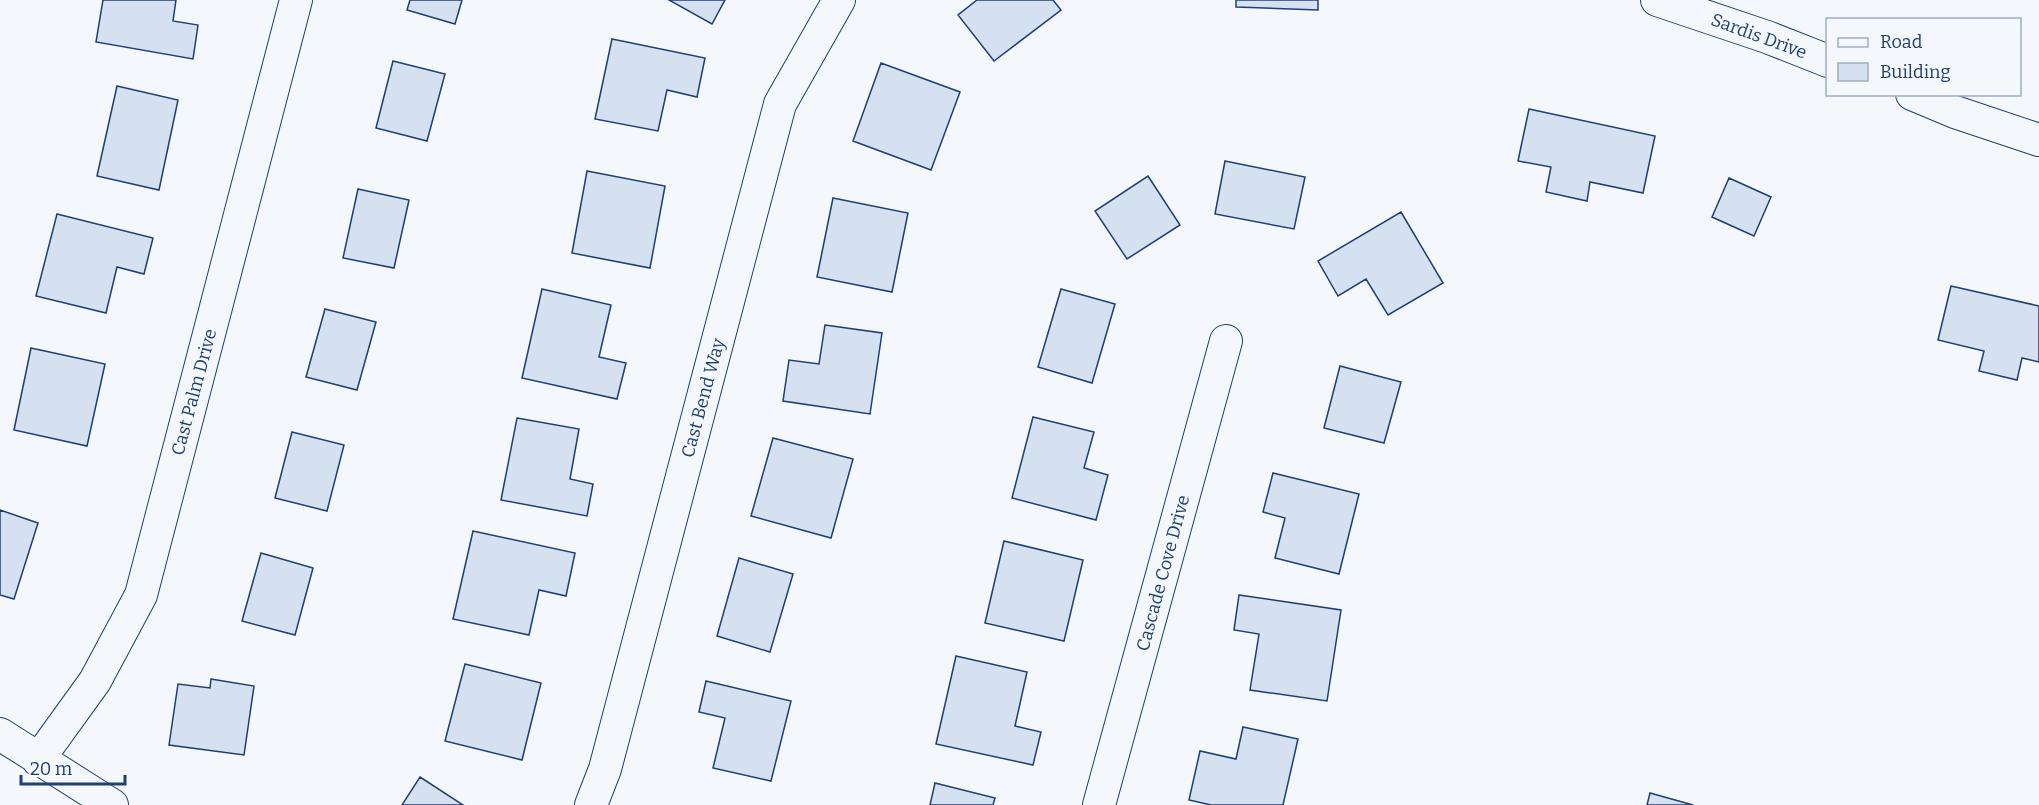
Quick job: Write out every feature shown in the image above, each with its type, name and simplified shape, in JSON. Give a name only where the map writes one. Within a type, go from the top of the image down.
[{"type":"street","name":"Cast Palm Drive","points":[[39,760],[95,681],[141,595],[296,0]]},
{"type":"street","name":"Cast Bend Way","points":[[591,805],[605,770],[780,104],[839,0]]},
{"type":"street","name":"Sardis Drive","points":[[1657,0],[1767,37],[1826,61]]},
{"type":"street","points":[[1917,96],[1955,112],[2039,140]]},
{"type":"street","name":"Cascade Cove Drive","points":[[1099,805],[1226,341]]},
{"type":"street","points":[[0,734],[112,805]]},
{"type":"building","points":[[103,0],[176,0],[173,21],[198,25],[193,59],[96,42]]},
{"type":"building","points":[[410,0],[462,0],[455,24],[407,10]]},
{"type":"building","points":[[669,0],[725,0],[712,24]]},
{"type":"building","points":[[977,0],[1053,0],[1061,10],[994,61],[958,15]]},
{"type":"building","points":[[1236,0],[1318,0],[1318,10],[1236,7]]},
{"type":"building","points":[[612,39],[705,58],[697,97],[667,90],[658,131],[595,119]]},
{"type":"building","points":[[393,61],[445,74],[427,141],[376,128]]},
{"type":"building","points":[[881,63],[960,92],[931,170],[853,141]]},
{"type":"building","points":[[117,86],[178,100],[159,190],[97,176]]},
{"type":"building","points":[[1529,109],[1655,136],[1643,193],[1590,182],[1587,201],[1546,192],[1551,167],[1518,161]]},
{"type":"building","points":[[1225,161],[1305,177],[1294,229],[1215,214]]},
{"type":"building","points":[[587,171],[665,186],[650,268],[572,253]]},
{"type":"building","points":[[1148,176],[1180,225],[1127,259],[1095,211]]},
{"type":"building","points":[[1729,178],[1771,197],[1754,236],[1712,217]]},
{"type":"building","points":[[358,189],[409,200],[394,268],[343,258]]},
{"type":"building","points":[[833,198],[908,213],[892,292],[817,277]]},
{"type":"building","points":[[1401,212],[1443,283],[1388,315],[1366,279],[1338,296],[1318,261]]},
{"type":"building","points":[[57,214],[153,238],[144,274],[117,267],[106,313],[36,296]]},
{"type":"building","points":[[1951,286],[2039,306],[2039,362],[2022,358],[2017,380],[1979,371],[1984,351],[1938,340]]},
{"type":"building","points":[[542,289],[611,305],[599,357],[626,363],[617,399],[522,378]]},
{"type":"building","points":[[1061,289],[1115,304],[1092,383],[1038,367]]},
{"type":"building","points":[[325,309],[376,322],[357,390],[306,377]]},
{"type":"building","points":[[825,325],[882,333],[870,414],[783,401],[789,360],[819,364]]},
{"type":"building","points":[[31,348],[105,364],[87,446],[14,430]]},
{"type":"building","points":[[1340,366],[1401,382],[1384,443],[1324,428]]},
{"type":"building","points":[[1033,417],[1094,432],[1084,468],[1108,475],[1096,520],[1012,498]]},
{"type":"building","points":[[517,418],[579,429],[570,479],[593,484],[587,516],[501,500]]},
{"type":"building","points":[[292,432],[344,445],[327,511],[275,498]]},
{"type":"building","points":[[773,438],[853,459],[831,538],[751,516]]},
{"type":"building","points":[[1273,473],[1359,494],[1339,574],[1275,558],[1285,518],[1263,512]]},
{"type":"building","points":[[0,510],[38,523],[14,599],[0,595]]},
{"type":"building","points":[[473,531],[575,553],[566,596],[539,590],[529,635],[453,619]]},
{"type":"building","points":[[1004,541],[1083,560],[1064,641],[985,623]]},
{"type":"building","points":[[261,553],[313,568],[295,635],[242,621]]},
{"type":"building","points":[[739,558],[793,574],[770,652],[717,636]]},
{"type":"building","points":[[1239,595],[1341,610],[1327,701],[1250,690],[1259,634],[1234,630]]},
{"type":"building","points":[[956,656],[1027,672],[1015,726],[1041,732],[1033,765],[936,744]]},
{"type":"building","points":[[465,664],[541,683],[522,760],[445,741]]},
{"type":"building","points":[[211,679],[254,686],[244,755],[169,745],[178,684],[210,688]]},
{"type":"building","points":[[706,681],[791,701],[771,781],[713,768],[725,718],[699,712]]},
{"type":"building","points":[[1243,727],[1298,739],[1283,805],[1211,805],[1189,800],[1200,751],[1236,759]]},
{"type":"building","points":[[420,777],[463,805],[402,805]]},
{"type":"building","points":[[935,783],[995,798],[993,805],[930,805]]},
{"type":"building","points":[[1650,793],[1693,805],[1647,805]]}]
